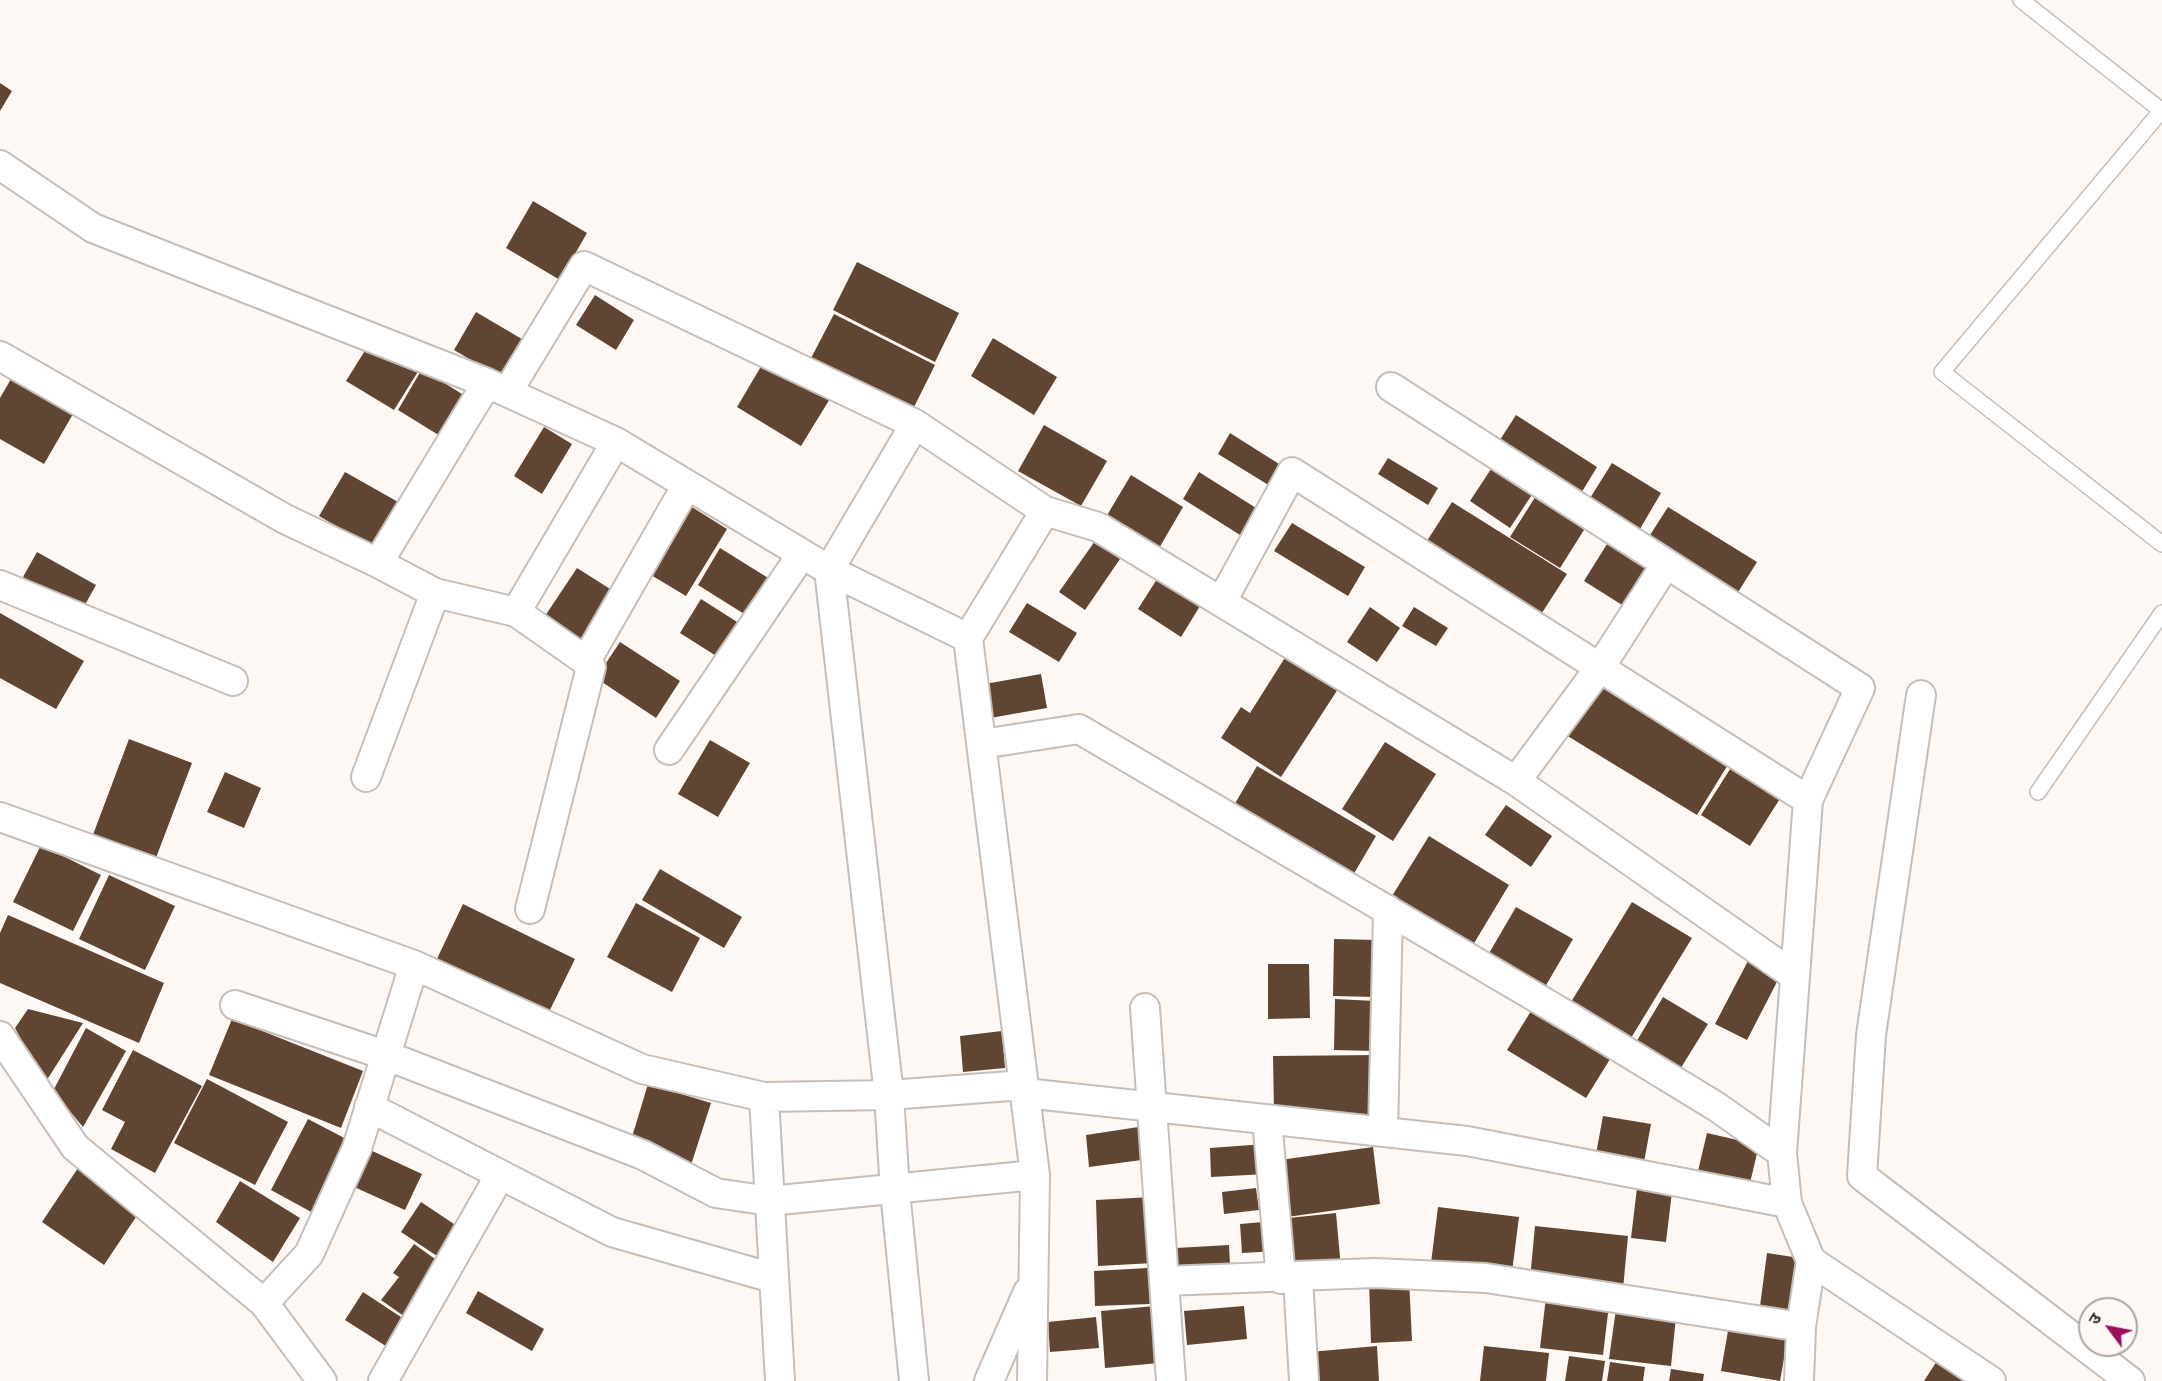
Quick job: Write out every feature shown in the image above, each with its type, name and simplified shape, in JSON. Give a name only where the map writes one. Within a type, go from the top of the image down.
[{"type":"street","points":[[0,165],[93,228],[498,387],[616,442],[829,570],[968,638]]},
{"type":"street","points":[[378,563],[584,266],[915,424],[1045,511],[1098,526],[1516,781],[1795,976]]},
{"type":"street","points":[[0,356],[285,519],[435,593],[516,612],[586,661],[591,667],[530,909]]},
{"type":"street","points":[[1391,387],[1860,688],[1808,800],[1782,1152],[1787,1203],[1811,1261],[1802,1327],[1799,1381]]},
{"type":"street","points":[[914,1381],[894,1191],[889,1095],[829,570],[915,424]]},
{"type":"street","points":[[516,612],[616,442]]},
{"type":"street","points":[[1222,601],[1292,472],[1808,800]]},
{"type":"street","points":[[586,661],[687,485]]},
{"type":"street","points":[[1032,1381],[1035,1175],[968,638],[1045,511]]},
{"type":"street","points":[[669,750],[802,554]]},
{"type":"street","points":[[1516,781],[1600,666],[1666,564]]},
{"type":"street","points":[[0,585],[233,681]]},
{"type":"street","points":[[366,777],[435,593]]},
{"type":"street","points":[[1921,695],[1871,1035],[1862,1176],[2130,1381]]},
{"type":"street","points":[[982,744],[1079,729],[1717,1107],[1782,1152]]},
{"type":"street","points":[[0,817],[414,964],[642,1069],[764,1097],[889,1095],[1024,1089],[1152,1108],[1467,1141],[1787,1203]]},
{"type":"street","points":[[1383,1132],[1388,910]]},
{"type":"street","points":[[264,1303],[309,1254],[357,1148],[414,964]]},
{"type":"street","points":[[235,1005],[385,1054],[643,1155],[716,1193],[769,1201],[894,1191],[1035,1175]]},
{"type":"street","points":[[1145,1008],[1171,1381]]},
{"type":"street","points":[[0,1036],[75,1147],[264,1303],[322,1381]]},
{"type":"street","points":[[764,1097],[780,1381]]},
{"type":"street","points":[[369,1107],[612,1232],[773,1278]]},
{"type":"street","points":[[1267,1119],[1304,1381]]},
{"type":"street","points":[[383,1381],[500,1175]]},
{"type":"street","points":[[1811,1261],[1991,1381]]},
{"type":"street","points":[[1164,1281],[1289,1279],[1375,1273],[1486,1278],[1802,1327]]},
{"type":"street","points":[[989,1381],[1034,1278]]},
{"type":"lane","points":[[2021,0],[2162,111],[1942,372],[2162,544]]},
{"type":"lane","points":[[2038,792],[2162,613]]},
{"type":"building","points":[[0,83],[12,91],[0,111]]},
{"type":"building","points":[[533,201],[587,233],[560,280],[506,248]]},
{"type":"building","points":[[857,262],[959,313],[935,362],[833,310]]},
{"type":"building","points":[[595,295],[634,320],[616,350],[576,325]]},
{"type":"building","points":[[476,312],[527,342],[505,380],[454,350]]},
{"type":"building","points":[[834,314],[935,365],[911,413],[809,362]]},
{"type":"building","points":[[993,338],[1057,377],[1034,415],[971,376]]},
{"type":"building","points":[[371,341],[419,370],[394,410],[346,381]]},
{"type":"building","points":[[766,358],[831,397],[801,446],[737,407]]},
{"type":"building","points":[[422,369],[470,399],[445,439],[398,410]]},
{"type":"building","points":[[11,379],[73,414],[44,464],[0,439],[0,398]]},
{"type":"building","points":[[1516,415],[1597,467],[1580,495],[1498,443]]},
{"type":"building","points":[[1044,425],[1107,461],[1081,506],[1018,471]]},
{"type":"building","points":[[544,427],[572,444],[542,494],[514,476]]},
{"type":"building","points":[[1230,433],[1287,469],[1275,489],[1218,454]]},
{"type":"building","points":[[1388,458],[1438,488],[1428,505],[1378,474]]},
{"type":"building","points":[[1497,460],[1537,487],[1510,528],[1470,501]]},
{"type":"building","points":[[1612,463],[1661,493],[1637,534],[1587,503]]},
{"type":"building","points":[[345,472],[407,507],[381,552],[319,516]]},
{"type":"building","points":[[1199,472],[1264,513],[1248,540],[1183,499]]},
{"type":"building","points":[[1131,475],[1183,507],[1158,550],[1106,517]]},
{"type":"building","points":[[1539,491],[1589,522],[1560,568],[1510,537]]},
{"type":"building","points":[[1452,502],[1567,574],[1540,616],[1425,544]]},
{"type":"building","points":[[687,504],[727,529],[686,596],[646,572]]},
{"type":"building","points":[[1668,507],[1757,562],[1735,597],[1645,543]]},
{"type":"building","points":[[1292,523],[1365,567],[1348,596],[1274,551]]},
{"type":"building","points":[[1612,536],[1659,566],[1630,610],[1584,581]]},
{"type":"building","points":[[1095,541],[1120,559],[1085,610],[1059,592]]},
{"type":"building","points":[[720,548],[773,581],[749,617],[698,585]]},
{"type":"building","points":[[37,552],[96,585],[82,610],[23,577]]},
{"type":"building","points":[[577,568],[618,594],[586,643],[545,616]]},
{"type":"building","points":[[1157,579],[1200,606],[1181,637],[1138,609]]},
{"type":"building","points":[[701,599],[745,627],[721,659],[680,633]]},
{"type":"building","points":[[1027,603],[1077,633],[1059,662],[1009,632]]},
{"type":"building","points":[[1370,607],[1400,628],[1377,662],[1347,642]]},
{"type":"building","points":[[1414,607],[1448,628],[1436,646],[1402,626]]},
{"type":"building","points":[[0,613],[84,661],[56,709],[0,678]]},
{"type":"building","points":[[620,642],[680,681],[656,718],[596,678]]},
{"type":"building","points":[[1286,656],[1338,689],[1281,777],[1221,738],[1241,707],[1250,713]]},
{"type":"building","points":[[1041,674],[1047,708],[990,718],[985,684]]},
{"type":"building","points":[[1594,680],[1729,763],[1697,815],[1561,732]]},
{"type":"building","points":[[129,739],[192,763],[154,863],[91,840]]},
{"type":"building","points":[[710,740],[750,763],[718,817],[678,794]]},
{"type":"building","points":[[1385,742],[1436,774],[1393,841],[1342,809]]},
{"type":"building","points":[[1257,766],[1376,836],[1349,882],[1230,812]]},
{"type":"building","points":[[1732,766],[1781,797],[1750,846],[1701,815]]},
{"type":"building","points":[[225,772],[261,788],[244,828],[207,812]]},
{"type":"building","points":[[1506,805],[1552,836],[1531,867],[1485,835]]},
{"type":"building","points":[[1429,836],[1509,885],[1470,950],[1389,901]]},
{"type":"building","points":[[41,845],[101,875],[73,931],[13,902]]},
{"type":"building","points":[[660,869],[742,917],[724,948],[642,900]]},
{"type":"building","points":[[109,875],[175,906],[145,970],[79,939]]},
{"type":"building","points":[[1632,902],[1692,938],[1631,1038],[1571,1002]]},
{"type":"building","points":[[636,903],[700,938],[672,992],[607,957]]},
{"type":"building","points":[[463,904],[575,959],[546,1018],[435,963]]},
{"type":"building","points":[[1516,907],[1573,939],[1545,987],[1488,955]]},
{"type":"building","points":[[8,915],[164,983],[139,1043],[0,983],[0,933]]},
{"type":"building","points":[[1334,939],[1376,940],[1375,997],[1333,996]]},
{"type":"building","points":[[1748,961],[1779,978],[1747,1040],[1715,1024]]},
{"type":"building","points":[[1268,964],[1309,964],[1310,1018],[1268,1019]]},
{"type":"building","points":[[1663,997],[1708,1024],[1679,1071],[1635,1044]]},
{"type":"building","points":[[1335,999],[1375,1001],[1374,1051],[1334,1050]]},
{"type":"building","points":[[1536,1003],[1615,1051],[1586,1098],[1507,1050]]},
{"type":"building","points":[[28,1009],[83,1023],[45,1083],[15,1028]]},
{"type":"building","points":[[232,1019],[363,1071],[341,1128],[209,1075]]},
{"type":"building","points":[[86,1028],[126,1051],[83,1127],[53,1091]]},
{"type":"building","points":[[1002,1031],[1005,1068],[963,1072],[960,1036]]},
{"type":"building","points":[[133,1050],[202,1086],[155,1173],[111,1149],[125,1122],[102,1110]]},
{"type":"building","points":[[1376,1055],[1376,1114],[1274,1114],[1273,1056]]},
{"type":"building","points":[[207,1079],[288,1122],[255,1185],[174,1143]]},
{"type":"building","points":[[648,1084],[711,1103],[691,1165],[629,1147]]},
{"type":"building","points":[[1603,1116],[1651,1124],[1644,1162],[1596,1154]]},
{"type":"building","points":[[308,1119],[352,1142],[315,1214],[271,1190]]},
{"type":"building","points":[[1145,1126],[1149,1159],[1089,1167],[1086,1135]]},
{"type":"building","points":[[1707,1133],[1759,1145],[1750,1183],[1698,1171]]},
{"type":"building","points":[[1265,1144],[1266,1174],[1211,1177],[1210,1148]]},
{"type":"building","points":[[1373,1147],[1380,1204],[1287,1217],[1280,1160]]},
{"type":"building","points":[[368,1149],[422,1174],[405,1210],[352,1186]]},
{"type":"building","points":[[78,1168],[140,1211],[104,1265],[42,1222]]},
{"type":"building","points":[[240,1181],[300,1218],[273,1262],[216,1222]]},
{"type":"building","points":[[1256,1188],[1259,1210],[1224,1214],[1222,1192]]},
{"type":"building","points":[[1637,1188],[1672,1192],[1666,1242],[1631,1238]]},
{"type":"building","points":[[1152,1197],[1154,1263],[1098,1266],[1096,1200]]},
{"type":"building","points":[[421,1202],[466,1232],[446,1262],[401,1232]]},
{"type":"building","points":[[1438,1207],[1519,1217],[1512,1272],[1431,1263]]},
{"type":"building","points":[[1336,1213],[1341,1268],[1295,1273],[1289,1218]]},
{"type":"building","points":[[1275,1221],[1277,1251],[1242,1253],[1240,1224]]},
{"type":"building","points":[[1535,1226],[1628,1236],[1623,1289],[1530,1279]]},
{"type":"building","points":[[414,1244],[445,1266],[408,1319],[381,1300],[399,1277],[393,1273]]},
{"type":"building","points":[[1229,1245],[1230,1265],[1177,1269],[1176,1248]]},
{"type":"building","points":[[1767,1253],[1806,1259],[1798,1311],[1760,1306]]},
{"type":"building","points":[[1148,1268],[1150,1304],[1095,1306],[1094,1271]]},
{"type":"building","points":[[1409,1279],[1412,1341],[1371,1343],[1369,1281]]},
{"type":"building","points":[[478,1291],[544,1329],[532,1351],[466,1313]]},
{"type":"building","points":[[363,1292],[410,1323],[392,1350],[345,1320]]},
{"type":"building","points":[[1546,1297],[1609,1305],[1603,1355],[1540,1348]]},
{"type":"building","points":[[1155,1306],[1159,1363],[1105,1368],[1101,1311]]},
{"type":"building","points":[[1244,1306],[1247,1339],[1187,1345],[1184,1311]]},
{"type":"building","points":[[1616,1309],[1676,1317],[1671,1366],[1609,1359]]},
{"type":"building","points":[[1096,1317],[1099,1348],[1050,1352],[1048,1322]]},
{"type":"building","points":[[1729,1325],[1788,1336],[1780,1381],[1721,1371]]},
{"type":"building","points":[[1377,1346],[1379,1381],[1312,1381],[1310,1352]]},
{"type":"building","points":[[1484,1346],[1549,1353],[1546,1381],[1480,1381]]},
{"type":"building","points":[[1944,1350],[1990,1381],[1924,1381]]},
{"type":"building","points":[[1569,1356],[1605,1361],[1602,1381],[1565,1381]]},
{"type":"building","points":[[1610,1362],[1645,1367],[1643,1381],[1607,1381]]},
{"type":"building","points":[[1671,1369],[1704,1374],[1703,1381],[1669,1381]]}]
